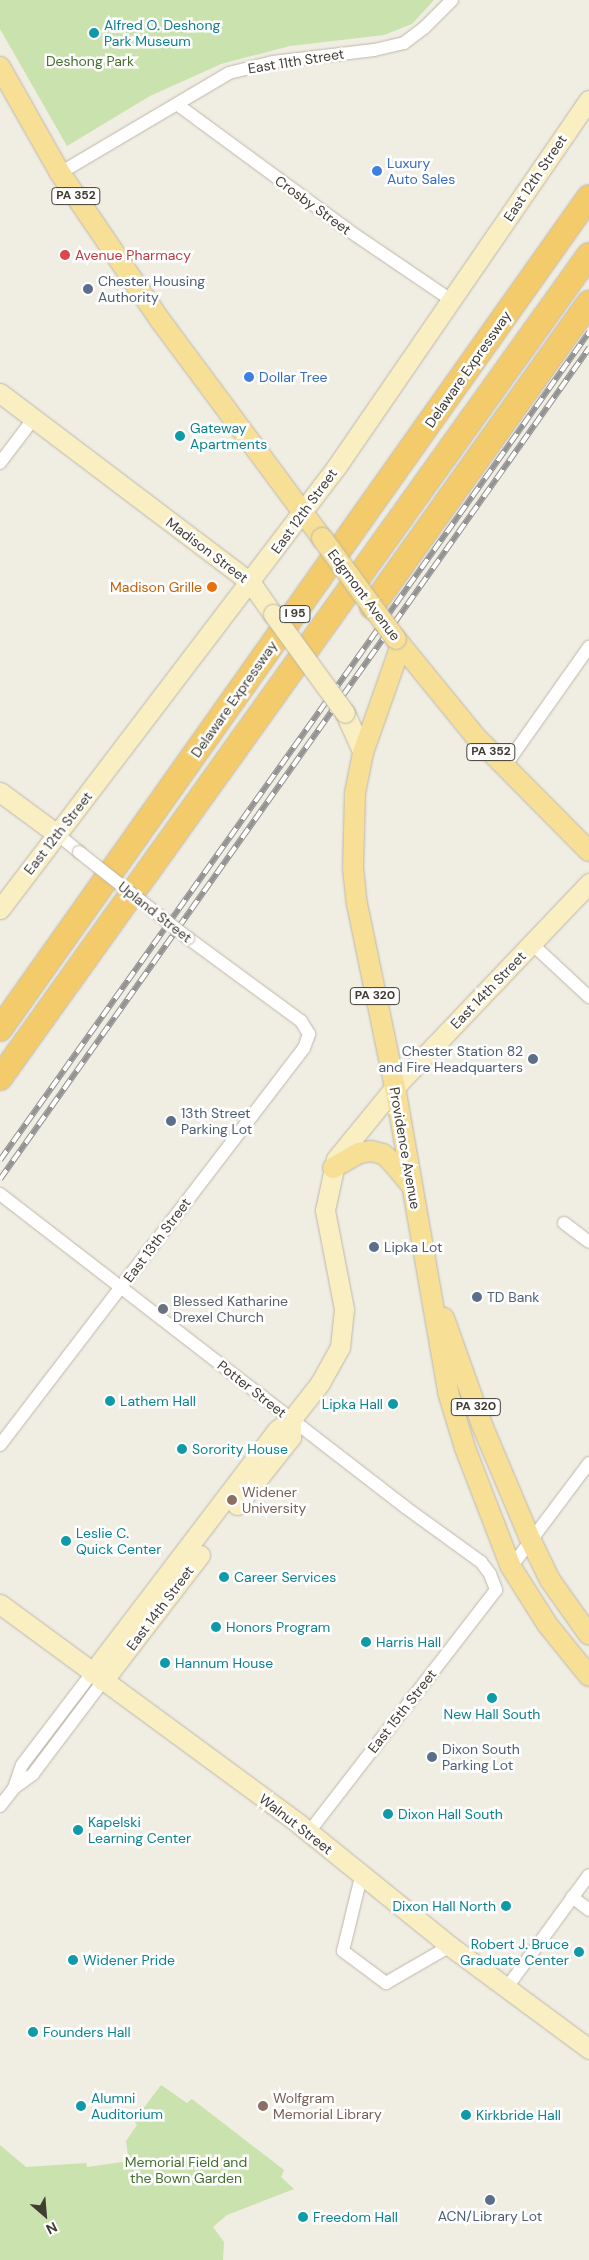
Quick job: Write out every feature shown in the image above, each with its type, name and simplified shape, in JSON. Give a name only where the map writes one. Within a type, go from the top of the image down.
[{"type":"highway","name":"Delaware Expressway","points":[[0,1029],[589,197]]},
{"type":"highway","name":"I 95","points":[[0,1078],[589,255]]},
{"type":"highway","points":[[372,607],[589,304]]},
{"type":"main road","name":"PA 352","points":[[0,67],[60,173]]},
{"type":"main road","name":"Edgmont Avenue","points":[[60,173],[160,320],[399,642],[475,736],[589,851]]},
{"type":"main road","name":"Providence Avenue","points":[[399,642],[364,753],[356,793],[353,868],[359,913],[395,1087],[448,1392],[465,1448],[511,1566],[535,1608],[589,1676]]},
{"type":"main road","points":[[333,1168],[359,1153],[383,1154],[412,1187]]},
{"type":"main road","name":"Providence Avenue","points":[[428,1271],[482,1425],[531,1541],[550,1580],[589,1635]]},
{"type":"street","name":"East 11th Street","points":[[60,173],[178,105],[229,73],[273,62],[374,50],[404,43],[425,27],[452,0]]},
{"type":"street","name":"East 12th Street","points":[[0,909],[251,583],[303,512],[589,100]]},
{"type":"street","name":"Crosby Street","points":[[178,105],[348,230],[451,300]]},
{"type":"street","name":"Madison Street","points":[[0,392],[251,583],[345,713],[364,753]]},
{"type":"street","points":[[0,463],[34,418]]},
{"type":"street","points":[[505,766],[589,647]]},
{"type":"street","name":"Upland Street","points":[[0,792],[57,834],[188,938],[301,1022],[309,1034]]},
{"type":"street","name":"East 14th Street","points":[[0,1806],[14,1788],[22,1765],[98,1677],[200,1544],[277,1430],[291,1420],[330,1367],[340,1346],[344,1327],[344,1309],[325,1210],[333,1168],[348,1141],[395,1087],[589,883]]},
{"type":"street","points":[[532,944],[589,997]]},
{"type":"street","name":"East 13th Street","points":[[0,1445],[304,1048],[309,1034]]},
{"type":"street","name":"Potter Street","points":[[1,1194],[291,1420],[481,1562],[496,1590]]},
{"type":"street","points":[[564,1224],[589,1242]]},
{"type":"street","points":[[511,1566],[589,1463]]},
{"type":"street","name":"East 15th Street","points":[[309,1832],[496,1590]]},
{"type":"street","name":"Walnut Street","points":[[0,1604],[309,1832],[362,1877],[450,1946],[508,1986],[589,2049]]},
{"type":"street","points":[[508,1986],[589,1875]]},
{"type":"street","points":[[362,1877],[343,1951],[386,1983],[450,1946]]},
{"type":"street","points":[[572,1897],[589,1910]]},
{"type":"green space","name":"Deshong Park","points":[[0,0],[434,0],[412,24],[384,35],[290,46],[221,64],[150,96],[67,146],[0,29]]},
{"type":"green space","name":"Memorial Field and the Bown Garden","points":[[161,2085],[187,2103],[192,2099],[284,2170],[281,2177],[294,2189],[227,2215],[213,2227],[224,2242],[223,2260],[0,2260],[0,2145],[26,2167],[86,2163],[87,2167],[123,2162],[128,2155],[126,2141],[137,2125],[134,2121]]},
{"type":"railway","points":[[0,1160],[589,332]]},
{"type":"railway","points":[[0,1179],[589,348]]},
{"type":"place","name":"Alfred O. Deshong Park Museum","points":[[94,33]]},
{"type":"place","name":"Luxury Auto Sales","points":[[377,171]]},
{"type":"place","name":"Avenue Pharmacy","points":[[65,255]]},
{"type":"place","name":"Chester Housing Authority","points":[[88,289]]},
{"type":"place","name":"Dollar Tree","points":[[249,377]]},
{"type":"place","name":"Gateway Apartments","points":[[180,436]]},
{"type":"place","name":"Madison Grille","points":[[212,587]]},
{"type":"place","name":"Chester Station 82 and Fire Headquarters","points":[[533,1059]]},
{"type":"place","name":"13th Street Parking Lot","points":[[171,1121]]},
{"type":"place","name":"Lipka Lot","points":[[374,1247]]},
{"type":"place","name":"TD Bank","points":[[477,1297]]},
{"type":"place","name":"Blessed Katharine Drexel Church","points":[[163,1309]]},
{"type":"place","name":"Lathem Hall","points":[[110,1401]]},
{"type":"place","name":"Lipka Hall","points":[[393,1404]]},
{"type":"place","name":"Sorority House","points":[[182,1449]]},
{"type":"place","name":"Widener University","points":[[232,1500]]},
{"type":"place","name":"Leslie C. Quick Center","points":[[66,1541]]},
{"type":"place","name":"Career Services","points":[[224,1577]]},
{"type":"place","name":"Honors Program","points":[[216,1627]]},
{"type":"place","name":"Harris Hall","points":[[366,1642]]},
{"type":"place","name":"Hannum House","points":[[165,1663]]},
{"type":"place","name":"New Hall South","points":[[492,1698]]},
{"type":"place","name":"Dixon South Parking Lot","points":[[432,1757]]},
{"type":"place","name":"Dixon Hall South","points":[[388,1814]]},
{"type":"place","name":"Kapelski Learning Center","points":[[78,1830]]},
{"type":"place","name":"Dixon Hall North","points":[[506,1906]]},
{"type":"place","name":"Robert J. Bruce Graduate Center","points":[[579,1952]]},
{"type":"place","name":"Widener Pride","points":[[73,1960]]},
{"type":"place","name":"Founders Hall","points":[[33,2032]]},
{"type":"place","name":"Alumni Auditorium","points":[[81,2106]]},
{"type":"place","name":"Wolfgram Memorial Library","points":[[263,2106]]},
{"type":"place","name":"Kirkbride Hall","points":[[466,2115]]},
{"type":"place","name":"ACN/Library Lot","points":[[490,2200]]},
{"type":"place","name":"Freedom Hall","points":[[303,2217]]}]
